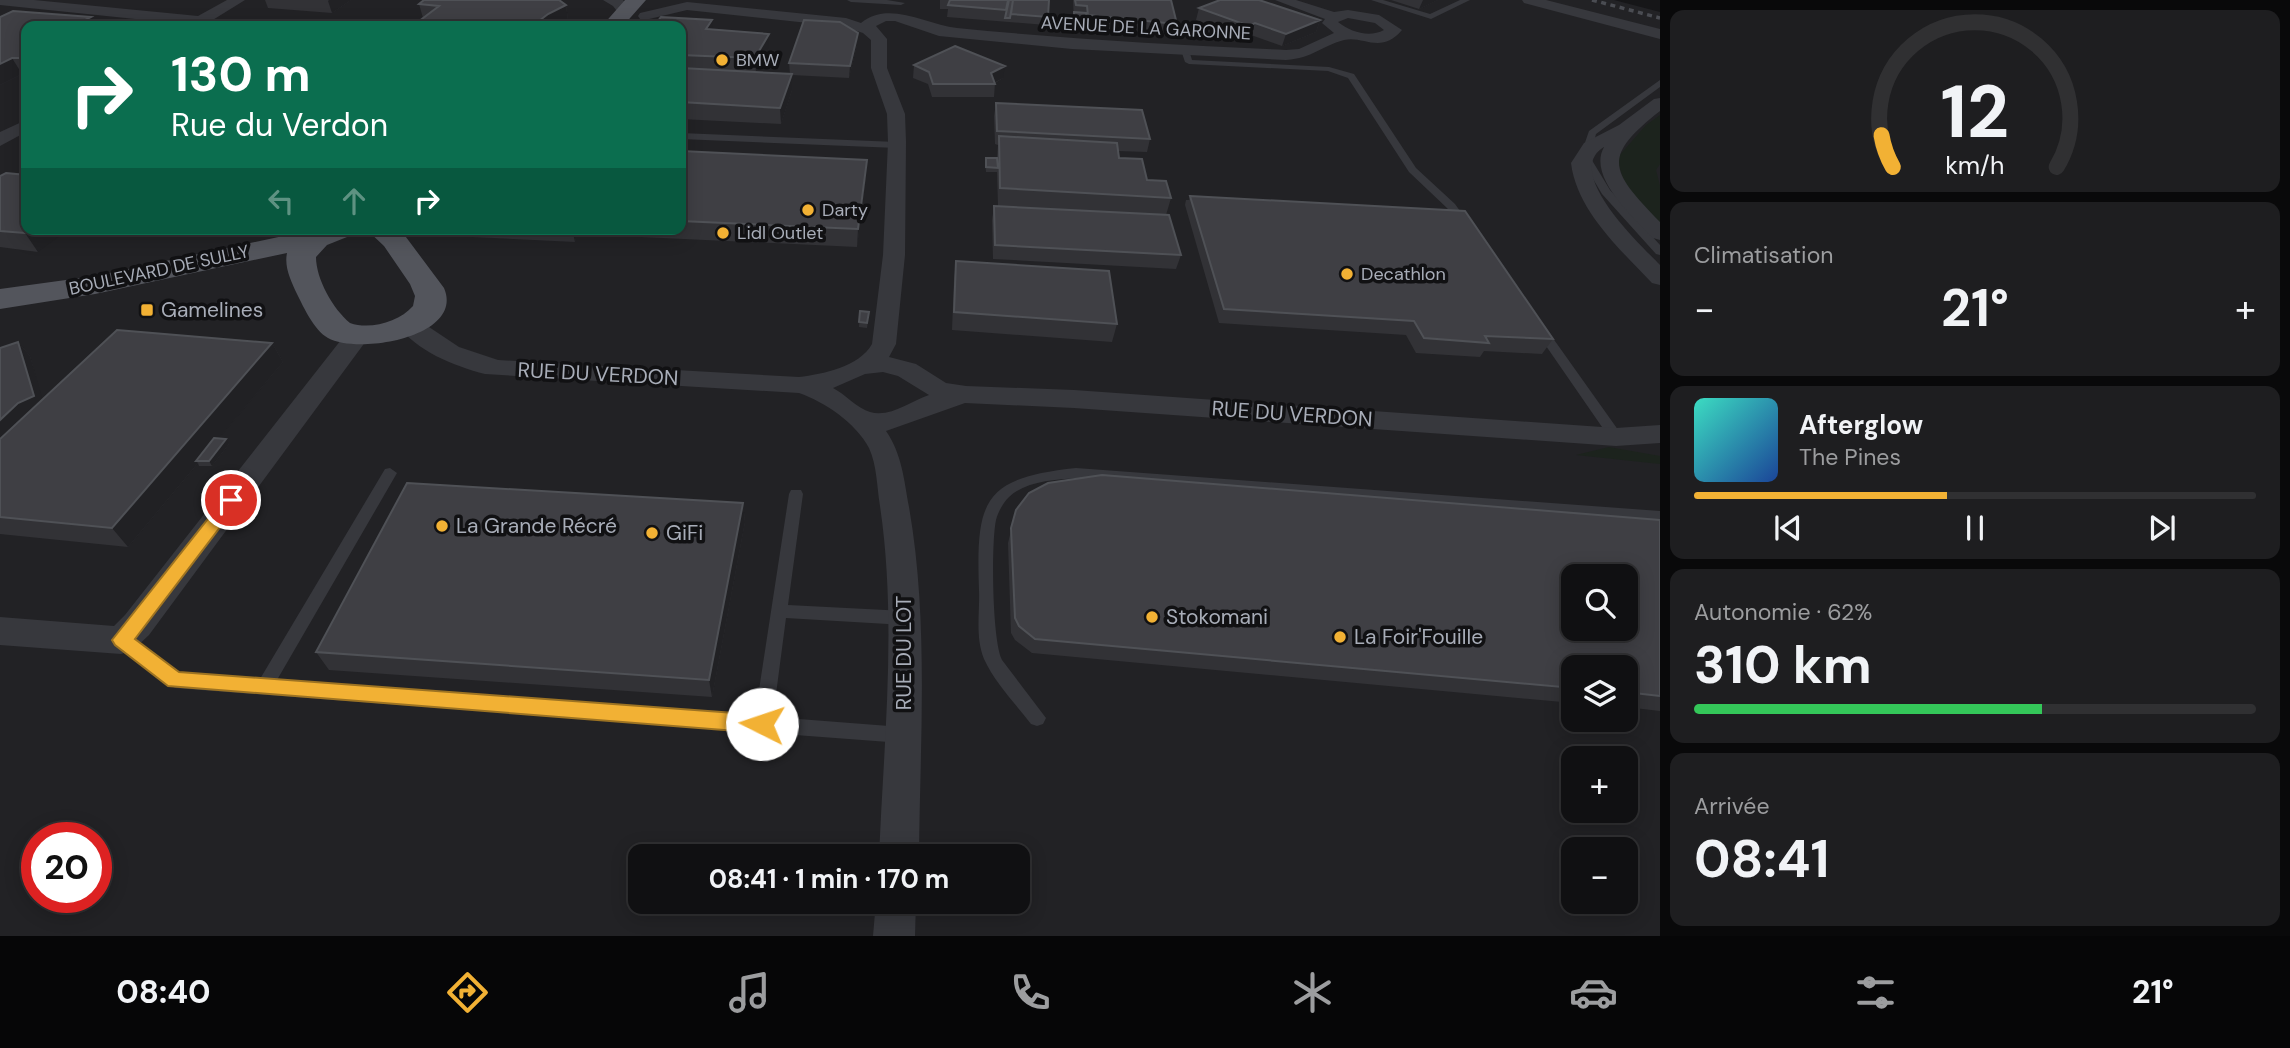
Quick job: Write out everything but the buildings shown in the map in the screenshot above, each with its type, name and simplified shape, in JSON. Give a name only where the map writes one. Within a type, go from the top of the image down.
[{"type":"main road","name":"BOULEVARD DE SULLY","points":[[0,299],[96,285],[324,235]]},
{"type":"main road","points":[[328,235],[301,255],[303,273],[330,323],[338,330],[357,336],[382,334],[410,324],[427,311],[431,295],[392,235]]},
{"type":"main road","name":"BOULEVARD DE SULLY","points":[[0,320],[66,311],[238,271],[303,273]]},
{"type":"street","points":[[202,21],[238,0]]},
{"type":"street","points":[[765,15],[781,0]]},
{"type":"street","points":[[1529,0],[1660,34]]},
{"type":"street","points":[[0,1],[171,21]]},
{"type":"street","points":[[632,11],[680,3],[765,15],[894,25],[878,68],[896,114],[897,145],[894,255],[884,344],[877,357],[855,371],[836,391],[849,411],[877,422],[966,395]]},
{"type":"street","points":[[1289,3],[1333,17],[1348,14],[1369,16],[1387,23],[1394,30],[1392,34],[1378,38],[1346,33],[1332,27],[1330,23],[1333,17]]},
{"type":"street","name":"AVENUE DE LA GARONNE","points":[[894,25],[1187,56],[1264,60],[1302,54],[1346,33]]},
{"type":"street","points":[[1660,103],[1627,128],[1585,152],[1579,164],[1585,187],[1596,205],[1660,278]]},
{"type":"street","points":[[0,140],[21,128]]},
{"type":"street","points":[[1627,128],[1610,152],[1608,160],[1611,174],[1660,234]]},
{"type":"street","name":"RUE DU VERDON","points":[[410,324],[453,356],[477,365],[799,385]]},
{"type":"street","points":[[0,631],[121,640],[137,625],[357,336]]},
{"type":"street","points":[[884,344],[893,361],[908,372],[939,390],[966,395]]},
{"type":"street","points":[[799,385],[821,383],[883,364],[908,372],[924,393],[910,414],[888,438],[885,452]]},
{"type":"street","points":[[799,385],[815,388],[849,411],[876,435],[885,452]]},
{"type":"street","name":"RUE DU VERDON","points":[[966,395],[1074,399],[1616,437],[1660,434]]},
{"type":"street","name":"RUE DU VERDON","points":[[1616,437],[1660,447]]},
{"type":"street","name":"RUE DU LOT","points":[[885,452],[903,560],[904,735],[899,844]]},
{"type":"street","points":[[894,936],[895,914]]},
{"type":"lane","points":[[851,0],[894,25]]},
{"type":"lane","points":[[1376,0],[1431,17],[1466,0]]},
{"type":"lane","points":[[1264,60],[1329,69],[1351,76],[1412,170],[1451,206],[1473,236]]},
{"type":"lane","points":[[1660,83],[1599,127],[1589,138],[1585,152],[1588,167],[1606,192],[1660,252]]},
{"type":"lane","points":[[686,136],[897,145]]},
{"type":"lane","points":[[1537,325],[1616,437]]},
{"type":"lane","points":[[264,687],[390,473]]},
{"type":"lane","points":[[1037,718],[992,657],[988,635],[984,539],[992,508],[1004,490],[1025,480],[1046,474],[1076,473],[1660,517]]},
{"type":"lane","points":[[762,724],[796,494]]},
{"type":"lane","points":[[779,611],[905,618]]},
{"type":"lane","points":[[121,640],[175,680],[904,735]]},
{"type":"shaded area","points":[[0,0],[1614,0],[1660,12],[1660,936],[0,936]]},
{"type":"shaded area","points":[[1660,115],[1660,164],[1656,170],[1660,186],[1660,227],[1625,186],[1617,158],[1646,125]]},
{"type":"shaded area","points":[[1609,447],[1660,456],[1660,464],[1576,455]]},
{"type":"railway","points":[[1592,0],[1660,18]]},
{"type":"place","name":"BMW","points":[[722,60]]},
{"type":"place","name":"Darty","points":[[808,210]]},
{"type":"place","name":"Lidl Outlet","points":[[723,233]]},
{"type":"place","name":"Decathlon","points":[[1347,274]]},
{"type":"place","name":"Gamelines","points":[[147,310]]},
{"type":"place","name":"La Grande Récré","points":[[442,526]]},
{"type":"place","name":"GiFi","points":[[652,533]]},
{"type":"place","name":"Stokomani","points":[[1152,617]]},
{"type":"place","name":"La Foir'Fouille","points":[[1340,637]]},
{"type":"route","points":[[231,500],[137,625],[121,640],[175,680],[762,724]]}]
